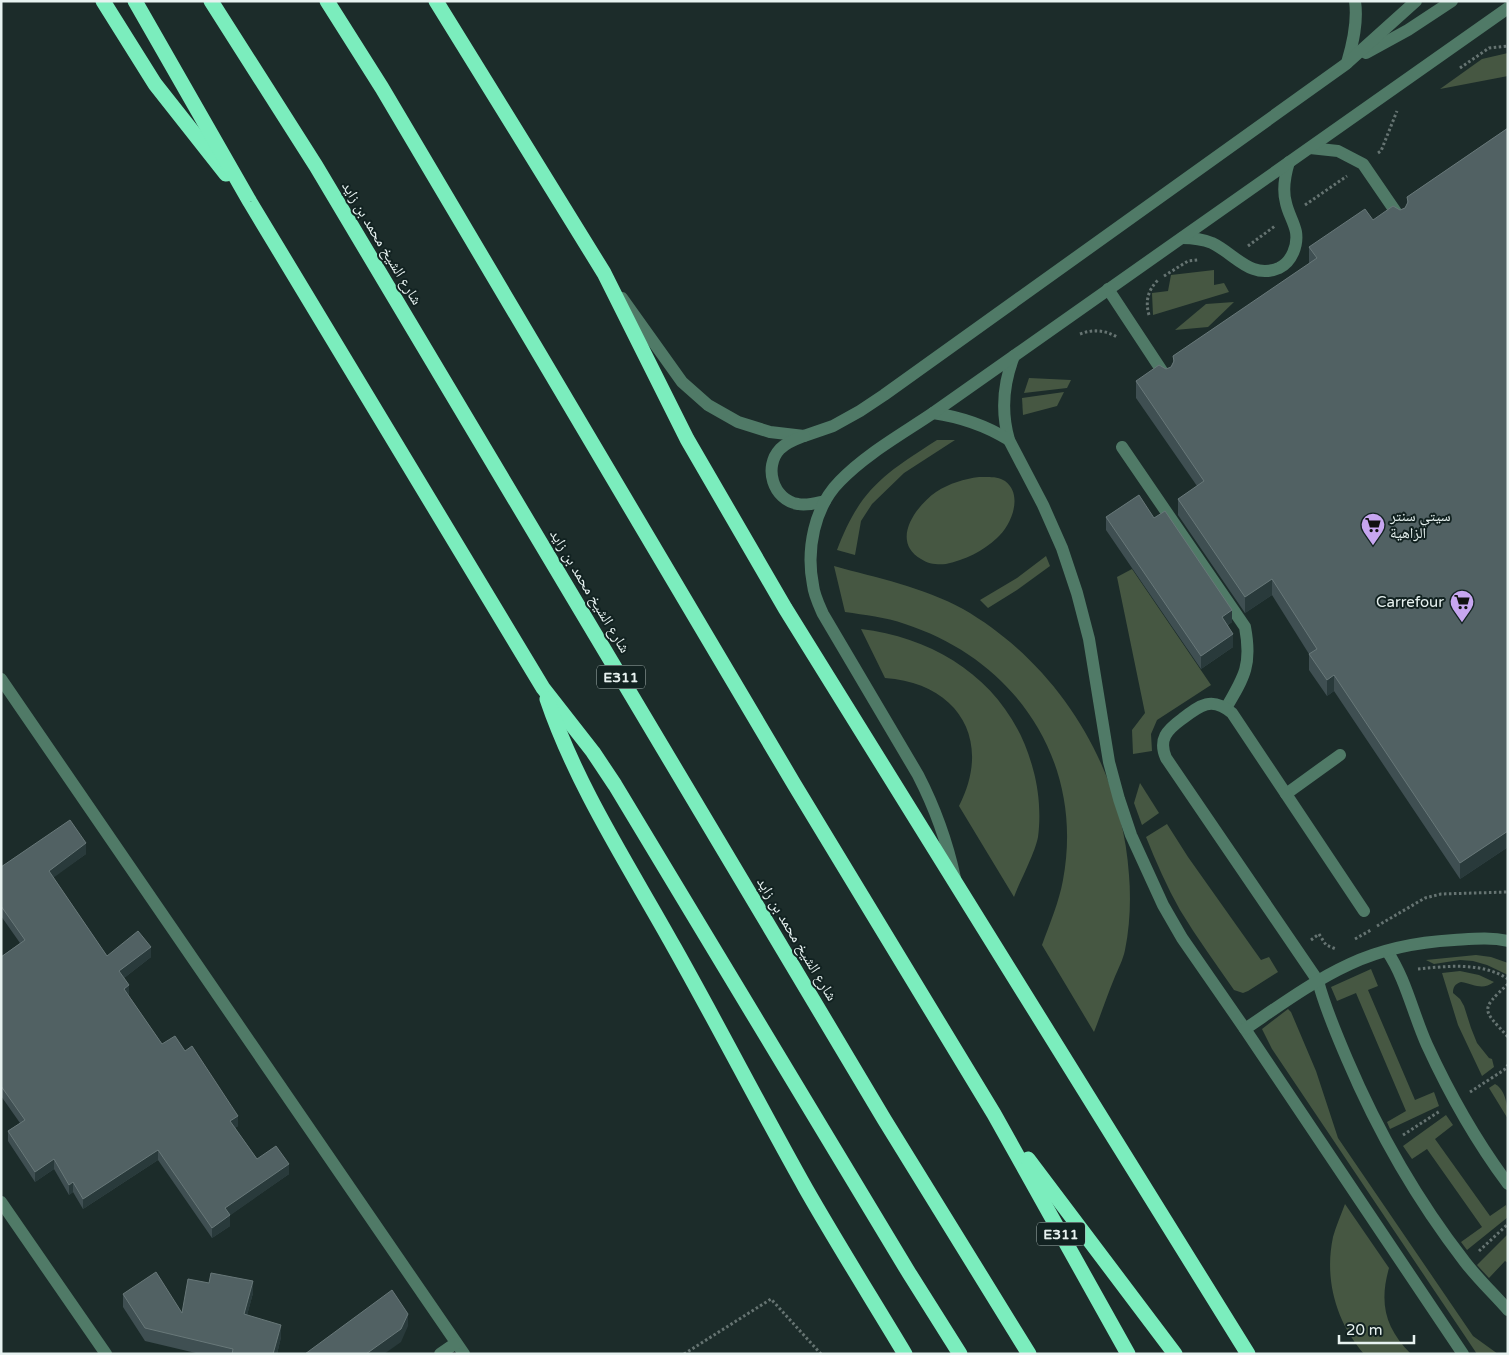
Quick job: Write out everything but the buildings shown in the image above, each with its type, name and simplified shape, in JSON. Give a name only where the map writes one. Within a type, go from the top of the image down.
[{"type":"highway","points":[[103,1],[155,84],[217,164],[250,202]]},
{"type":"highway","points":[[135,1],[250,202],[543,688],[593,752],[615,785],[868,1206],[960,1354]]},
{"type":"highway","name":"شارع الشيخ محمد بن زايد","points":[[211,1],[316,166],[878,1110],[1030,1354]]},
{"type":"highway","name":"E311","points":[[327,1],[382,88],[794,784],[994,1114],[1128,1354]]},
{"type":"highway","points":[[436,1],[604,272],[692,448],[785,608],[1248,1354]]},
{"type":"highway","points":[[543,688],[563,742],[592,801],[806,1188],[855,1273],[906,1354]]},
{"type":"highway","points":[[994,1114],[1175,1354]]},
{"type":"street","points":[[1346,64],[1353,45],[1356,25],[1355,1]]},
{"type":"street","points":[[825,501],[808,505],[796,504],[786,500],[778,492],[773,482],[771,470],[774,459],[780,449],[789,442],[833,426],[860,412],[1346,64],[1416,1]]},
{"type":"street","points":[[1346,64],[1408,30],[1452,1]]},
{"type":"street","points":[[956,883],[947,846],[931,800],[823,614],[813,586],[809,557],[814,528],[825,501],[839,481],[869,457],[1508,8]]},
{"type":"street","points":[[1310,148],[1338,151],[1363,164],[1400,218]]},
{"type":"street","points":[[1182,238],[1210,242],[1247,267],[1259,272],[1272,271],[1283,266],[1292,256],[1296,244],[1296,232],[1286,204],[1284,190],[1289,162]]},
{"type":"street","points":[[604,272],[682,382],[708,405],[738,422],[770,432],[804,436]]},
{"type":"street","points":[[1108,289],[1166,377]]},
{"type":"street","points":[[1014,356],[1006,379],[1004,403],[1005,424],[1009,440],[1043,505],[1062,548],[1089,639],[1110,762],[1119,799],[1131,835],[1154,888],[1182,938],[1463,1354]]},
{"type":"street","points":[[933,413],[971,422],[1009,440]]},
{"type":"street","points":[[1122,446],[1245,626],[1248,658],[1245,671],[1226,708]]},
{"type":"street","points":[[1,679],[460,1348],[440,1354]]},
{"type":"street","points":[[1364,911],[1232,713],[1226,708],[1213,704],[1199,706],[1167,732],[1164,738],[1166,758],[1318,981],[1327,1009],[1356,1080],[1387,1144],[1426,1209],[1466,1264],[1508,1310]]},
{"type":"street","points":[[1286,794],[1340,755]]},
{"type":"street","points":[[1245,1029],[1318,981],[1351,963],[1416,944],[1489,939],[1508,941]]},
{"type":"street","points":[[1387,951],[1400,974],[1414,1013],[1441,1074],[1476,1135],[1508,1184]]},
{"type":"street","points":[[1,1202],[106,1354]]},
{"type":"path","points":[[1458,69],[1489,48],[1508,46]]},
{"type":"path","points":[[1233,257],[1381,151],[1396,111],[1404,106]]},
{"type":"path","points":[[1077,335],[1087,331],[1098,330],[1118,338],[1150,315],[1147,308],[1149,292],[1158,280],[1188,261],[1204,261]]},
{"type":"path","points":[[1355,939],[1425,898],[1441,894],[1508,892]]},
{"type":"path","points":[[1298,949],[1319,934],[1326,945],[1337,949],[1342,947]]},
{"type":"path","points":[[1400,974],[1418,969],[1456,966],[1488,970],[1508,979]]},
{"type":"path","points":[[1508,984],[1487,1006],[1491,1017],[1508,1037]]},
{"type":"path","points":[[1504,1070],[1508,1073]]},
{"type":"path","points":[[1466,1264],[1508,1224]]},
{"type":"path","points":[[684,1354],[771,1299],[821,1354]]},
{"type":"green space","points":[[1508,53],[1508,76],[1440,89],[1482,59]]},
{"type":"green space","points":[[1214,270],[1214,285],[1224,283],[1229,292],[1153,315],[1152,293],[1168,291],[1171,275]]},
{"type":"green space","points":[[1234,302],[1208,327],[1175,330],[1206,304]]},
{"type":"green space","points":[[1029,378],[1071,380],[1067,388],[1024,393]]},
{"type":"green space","points":[[1064,392],[1057,406],[1023,415],[1022,398]]},
{"type":"green space","points":[[937,440],[955,440],[904,473],[872,504],[861,521],[855,555],[837,550],[846,529],[865,497],[888,474]]},
{"type":"green space","points":[[979,477],[1002,479],[1011,487],[1014,494],[1015,502],[1011,518],[1002,533],[986,547],[960,560],[946,564],[924,561],[912,552],[907,543],[909,524],[928,498],[941,489],[957,482]]},
{"type":"green space","points":[[1046,556],[1050,566],[1017,590],[988,608],[980,600],[1017,578]]},
{"type":"green space","points":[[834,566],[916,589],[963,609],[997,631],[1028,658],[1055,688],[1079,721],[1098,757],[1113,795],[1124,834],[1130,884],[1129,922],[1124,954],[1094,1032],[1042,945],[1063,880],[1067,837],[1063,795],[1052,757],[1034,721],[1010,690],[980,663],[945,640],[898,622],[875,616],[845,612]]},
{"type":"green space","points":[[1132,569],[1211,685],[1157,720],[1151,734],[1152,751],[1133,754],[1132,730],[1145,713],[1117,577]]},
{"type":"green space","points":[[861,629],[891,634],[919,643],[945,656],[969,672],[990,691],[1008,714],[1023,740],[1037,785],[1039,829],[1031,859],[1014,897],[959,806],[969,782],[972,759],[970,738],[962,719],[949,703],[932,691],[911,682],[885,678]]},
{"type":"green space","points":[[1140,783],[1159,813],[1142,825],[1134,803]]},
{"type":"green space","points":[[1167,824],[1261,960],[1269,957],[1278,972],[1248,991],[1243,993],[1234,990],[1186,920],[1166,883],[1146,837]]},
{"type":"green space","points":[[1476,955],[1491,957],[1508,963],[1508,975],[1473,961],[1460,960],[1434,964],[1426,960]]},
{"type":"green space","points":[[1371,969],[1378,986],[1368,990],[1415,1100],[1434,1092],[1439,1106],[1390,1129],[1387,1122],[1406,1111],[1356,993],[1337,1001],[1331,987]]},
{"type":"green space","points":[[1460,971],[1479,975],[1494,982],[1486,986],[1478,986],[1461,982],[1454,987],[1453,991],[1464,1006],[1477,1043],[1489,1058],[1492,1059],[1494,1067],[1482,1076],[1458,1025],[1442,973]]},
{"type":"green space","points":[[1288,1009],[1316,1071],[1338,1138],[1473,1336],[1498,1354],[1477,1354],[1272,1049],[1262,1029]]},
{"type":"green space","points":[[1495,1084],[1502,1090],[1504,1095],[1508,1119],[1489,1088]]},
{"type":"green space","points":[[1446,1115],[1453,1125],[1435,1139],[1490,1216],[1506,1205],[1508,1217],[1467,1250],[1461,1242],[1482,1227],[1427,1149],[1412,1159],[1403,1146]]},
{"type":"green space","points":[[1345,1204],[1389,1268],[1385,1293],[1386,1314],[1395,1335],[1411,1354],[1364,1354],[1346,1328],[1331,1284],[1330,1268],[1333,1237]]},
{"type":"green space","points":[[1508,1234],[1508,1263],[1505,1261],[1489,1278],[1477,1265]]},
{"type":"place","name":"سيتي سنتر الزاهية","points":[[1373,546]]},
{"type":"place","name":"Carrefour","points":[[1462,623]]}]
